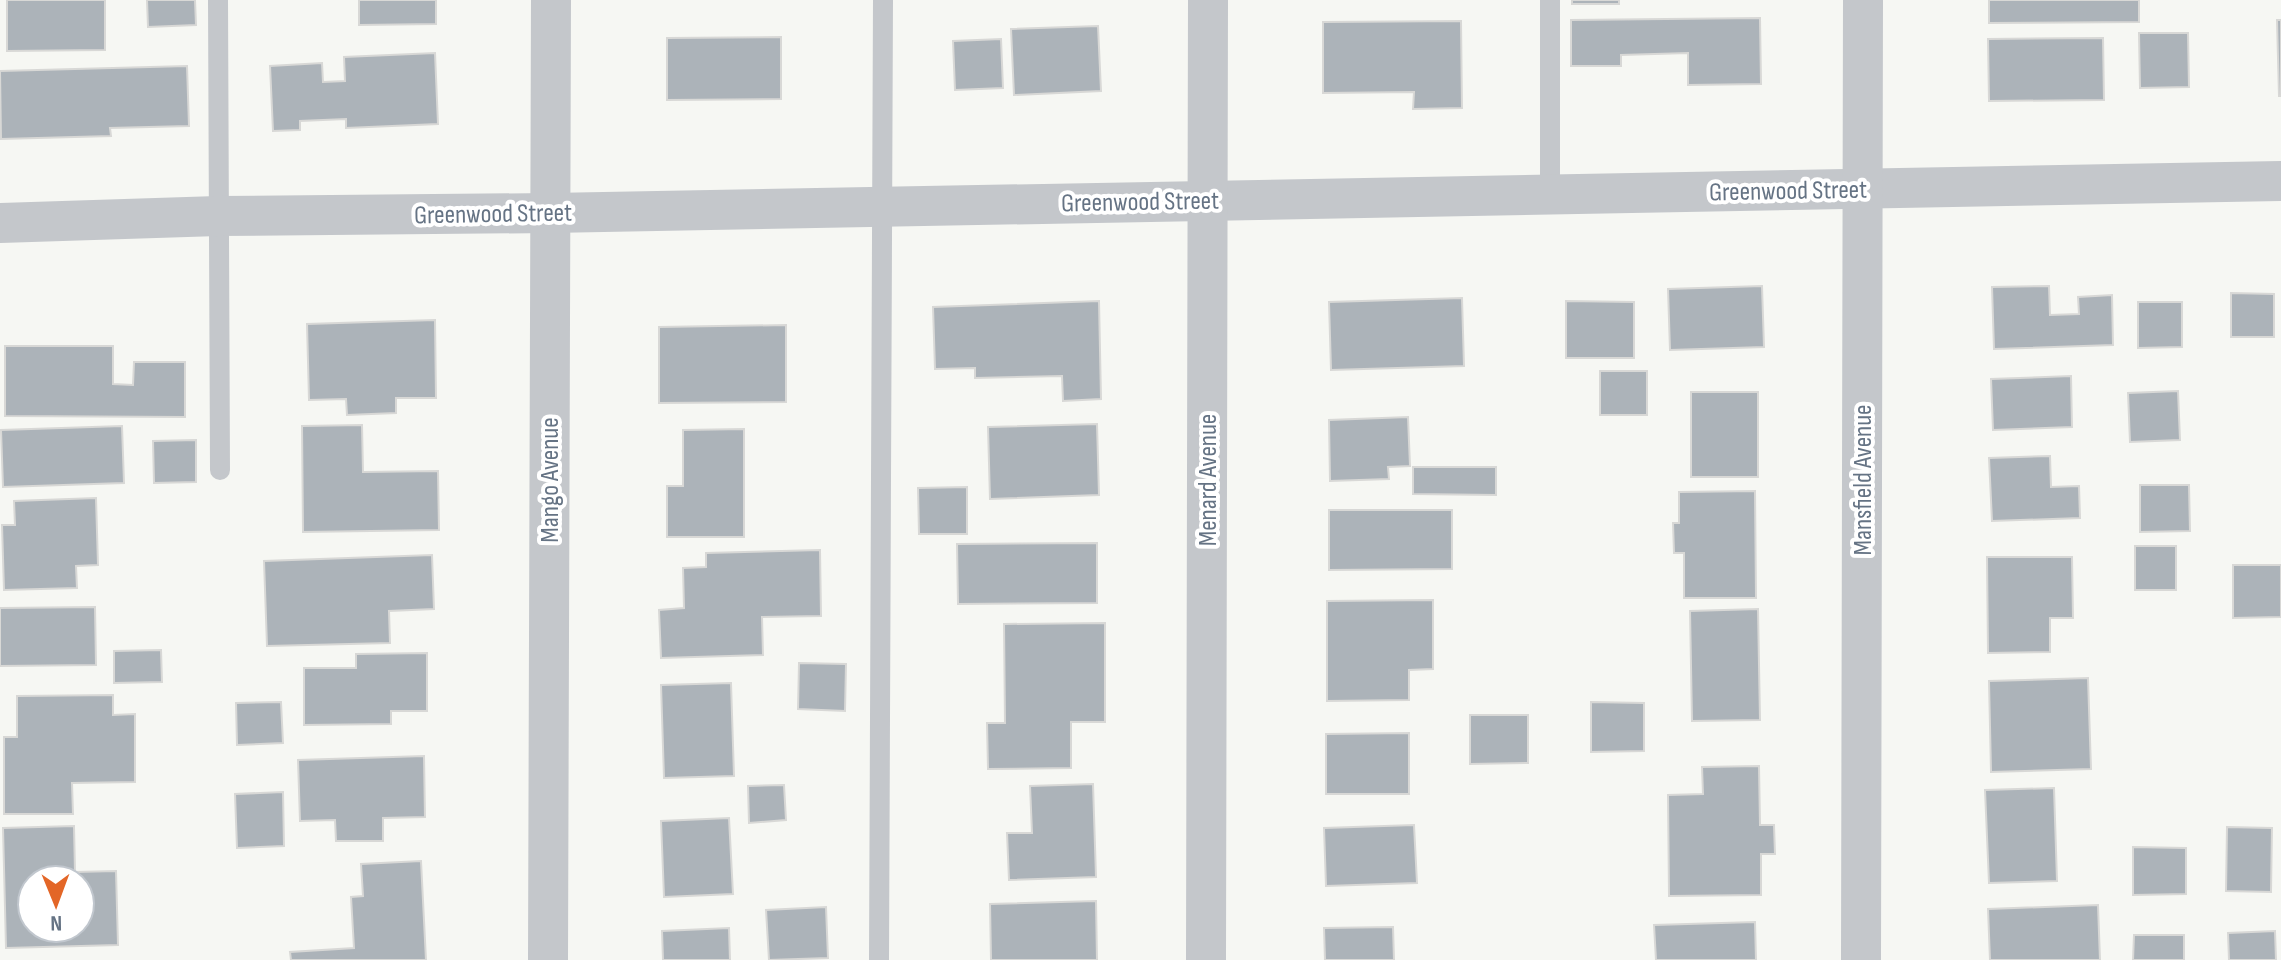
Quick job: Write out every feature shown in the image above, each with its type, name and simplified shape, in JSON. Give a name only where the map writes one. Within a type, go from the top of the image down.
[{"type":"street","name":"Mango Avenue","points":[[548,960],[551,0]]},
{"type":"street","name":"Menard Avenue","points":[[1206,960],[1208,0]]},
{"type":"street","name":"Mansfield Avenue","points":[[1861,960],[1863,0]]},
{"type":"street","name":"Greenwood Street","points":[[0,223],[218,216],[550,213],[2281,181]]},
{"type":"lane","points":[[218,0],[220,470]]},
{"type":"lane","points":[[879,960],[883,0]]},
{"type":"lane","points":[[1550,0],[1550,194]]},
{"type":"building","points":[[7,0],[105,0],[105,50],[7,51]]},
{"type":"building","points":[[147,0],[195,0],[196,25],[148,27]]},
{"type":"building","points":[[359,0],[436,0],[436,24],[359,25]]},
{"type":"building","points":[[1572,0],[1619,0],[1619,4],[1572,4]]},
{"type":"building","points":[[1989,0],[2139,0],[2139,22],[1989,23]]},
{"type":"building","points":[[1760,18],[1761,84],[1688,85],[1688,53],[1621,55],[1621,66],[1571,66],[1571,20]]},
{"type":"building","points":[[2277,20],[2281,20],[2281,96],[2279,96]]},
{"type":"building","points":[[1461,21],[1462,108],[1413,109],[1414,92],[1323,93],[1323,22]]},
{"type":"building","points":[[1098,26],[1101,91],[1014,95],[1011,29]]},
{"type":"building","points":[[2139,33],[2188,33],[2189,87],[2140,88]]},
{"type":"building","points":[[781,37],[781,99],[667,100],[667,38]]},
{"type":"building","points":[[2103,38],[2104,100],[1989,101],[1988,39]]},
{"type":"building","points":[[1001,39],[1003,88],[955,90],[953,41]]},
{"type":"building","points":[[435,53],[438,124],[346,128],[346,119],[300,121],[300,130],[273,131],[270,66],[322,63],[323,82],[345,81],[344,57]]},
{"type":"building","points":[[187,66],[189,126],[110,128],[111,136],[1,139],[0,71]]},
{"type":"building","points":[[1762,286],[1764,347],[1670,350],[1668,289]]},
{"type":"building","points":[[2049,286],[2050,315],[2079,314],[2078,297],[2112,295],[2113,345],[1994,349],[1992,287]]},
{"type":"building","points":[[2231,293],[2274,294],[2274,337],[2231,337]]},
{"type":"building","points":[[1462,298],[1464,366],[1331,370],[1329,302]]},
{"type":"building","points":[[1099,301],[1101,399],[1063,401],[1062,376],[975,378],[975,368],[935,369],[933,307]]},
{"type":"building","points":[[1566,301],[1634,302],[1634,358],[1566,358]]},
{"type":"building","points":[[2138,302],[2182,302],[2182,347],[2138,348]]},
{"type":"building","points":[[435,320],[436,398],[396,398],[396,413],[347,415],[346,399],[309,400],[307,324]]},
{"type":"building","points":[[786,325],[786,402],[659,403],[659,327]]},
{"type":"building","points":[[5,346],[113,346],[113,384],[133,385],[134,362],[185,362],[185,417],[5,416]]},
{"type":"building","points":[[1600,371],[1647,371],[1647,415],[1600,415]]},
{"type":"building","points":[[2071,376],[2072,427],[1993,430],[1991,379]]},
{"type":"building","points":[[2178,391],[2180,440],[2130,442],[2128,393]]},
{"type":"building","points":[[1691,392],[1758,392],[1758,477],[1691,477]]},
{"type":"building","points":[[1408,417],[1410,466],[1388,467],[1389,479],[1330,481],[1329,420]]},
{"type":"building","points":[[1097,424],[1099,495],[990,499],[988,427]]},
{"type":"building","points":[[362,425],[363,472],[438,471],[439,530],[303,532],[302,426]]},
{"type":"building","points":[[122,426],[124,483],[3,487],[1,430]]},
{"type":"building","points":[[744,429],[744,537],[667,537],[667,486],[683,486],[683,430]]},
{"type":"building","points":[[196,440],[196,482],[154,483],[153,441]]},
{"type":"building","points":[[2050,456],[2051,487],[2079,486],[2080,518],[1992,521],[1989,458]]},
{"type":"building","points":[[1413,467],[1496,467],[1496,495],[1413,494]]},
{"type":"building","points":[[2140,485],[2189,485],[2190,531],[2140,532]]},
{"type":"building","points":[[967,487],[967,534],[919,534],[918,488]]},
{"type":"building","points":[[1755,491],[1756,598],[1684,598],[1684,553],[1674,553],[1673,523],[1679,523],[1679,492]]},
{"type":"building","points":[[96,498],[98,565],[76,566],[77,588],[4,590],[2,525],[15,525],[14,501]]},
{"type":"building","points":[[1329,510],[1452,510],[1452,569],[1329,570]]},
{"type":"building","points":[[1097,543],[1097,603],[958,604],[957,544]]},
{"type":"building","points":[[2135,546],[2176,546],[2176,590],[2135,590]]},
{"type":"building","points":[[820,550],[821,616],[762,617],[763,655],[661,658],[659,610],[684,608],[683,568],[706,567],[706,553]]},
{"type":"building","points":[[432,555],[434,609],[389,611],[390,643],[267,646],[264,561]]},
{"type":"building","points":[[1987,557],[2072,557],[2073,618],[2050,618],[2050,652],[1988,653]]},
{"type":"building","points":[[2233,565],[2281,565],[2281,617],[2233,618]]},
{"type":"building","points":[[1433,600],[1433,669],[1409,670],[1409,700],[1327,701],[1327,601]]},
{"type":"building","points":[[95,607],[96,665],[0,666],[0,608]]},
{"type":"building","points":[[1758,609],[1760,720],[1692,721],[1690,611]]},
{"type":"building","points":[[1105,623],[1105,722],[1071,722],[1071,768],[988,769],[987,723],[1005,723],[1004,624]]},
{"type":"building","points":[[161,650],[162,682],[114,683],[114,651]]},
{"type":"building","points":[[427,653],[427,711],[391,711],[391,724],[304,725],[304,668],[356,668],[356,654]]},
{"type":"building","points":[[799,663],[846,664],[845,711],[798,709]]},
{"type":"building","points":[[2088,678],[2091,769],[1991,772],[1989,681]]},
{"type":"building","points":[[731,683],[734,776],[664,778],[661,685]]},
{"type":"building","points":[[113,695],[113,715],[135,714],[135,782],[72,783],[73,814],[4,814],[4,737],[17,737],[17,696]]},
{"type":"building","points":[[281,702],[283,743],[237,745],[236,703]]},
{"type":"building","points":[[1591,702],[1644,703],[1644,751],[1591,752]]},
{"type":"building","points":[[1470,715],[1528,715],[1528,763],[1470,764]]},
{"type":"building","points":[[1409,733],[1409,794],[1326,794],[1326,734]]},
{"type":"building","points":[[424,756],[425,817],[383,818],[383,841],[336,841],[335,820],[300,821],[298,760]]},
{"type":"building","points":[[1759,766],[1760,825],[1774,825],[1775,854],[1761,854],[1761,895],[1669,896],[1668,795],[1703,794],[1702,767]]},
{"type":"building","points":[[1093,784],[1096,877],[1009,880],[1007,833],[1032,833],[1030,786]]},
{"type":"building","points":[[784,785],[786,820],[749,823],[748,786]]},
{"type":"building","points":[[2054,788],[2057,881],[1989,883],[1985,790]]},
{"type":"building","points":[[283,792],[284,846],[237,848],[235,794]]},
{"type":"building","points":[[729,818],[733,894],[664,897],[661,821]]},
{"type":"building","points":[[1414,825],[1417,883],[1326,886],[1324,828]]},
{"type":"building","points":[[74,826],[75,864],[16,864],[16,944],[96,944],[96,871],[116,871],[118,945],[6,948],[3,828]]},
{"type":"building","points":[[2227,827],[2272,828],[2271,892],[2226,891]]},
{"type":"building","points":[[2133,847],[2186,848],[2186,894],[2133,895]]},
{"type":"building","points":[[421,861],[426,960],[291,960],[290,952],[354,948],[351,897],[363,896],[361,864]]},
{"type":"building","points":[[1096,901],[1097,960],[991,960],[990,904]]},
{"type":"building","points":[[2098,905],[2100,960],[1990,960],[1988,909]]},
{"type":"building","points":[[826,907],[828,958],[769,960],[766,910]]},
{"type":"building","points":[[1755,922],[1756,960],[1656,960],[1654,925]]},
{"type":"building","points":[[1393,927],[1394,960],[1325,960],[1324,928]]},
{"type":"building","points":[[729,928],[730,960],[663,960],[662,931]]},
{"type":"building","points":[[2275,931],[2276,960],[2229,960],[2228,933]]},
{"type":"building","points":[[2134,935],[2184,935],[2184,960],[2133,960]]}]
